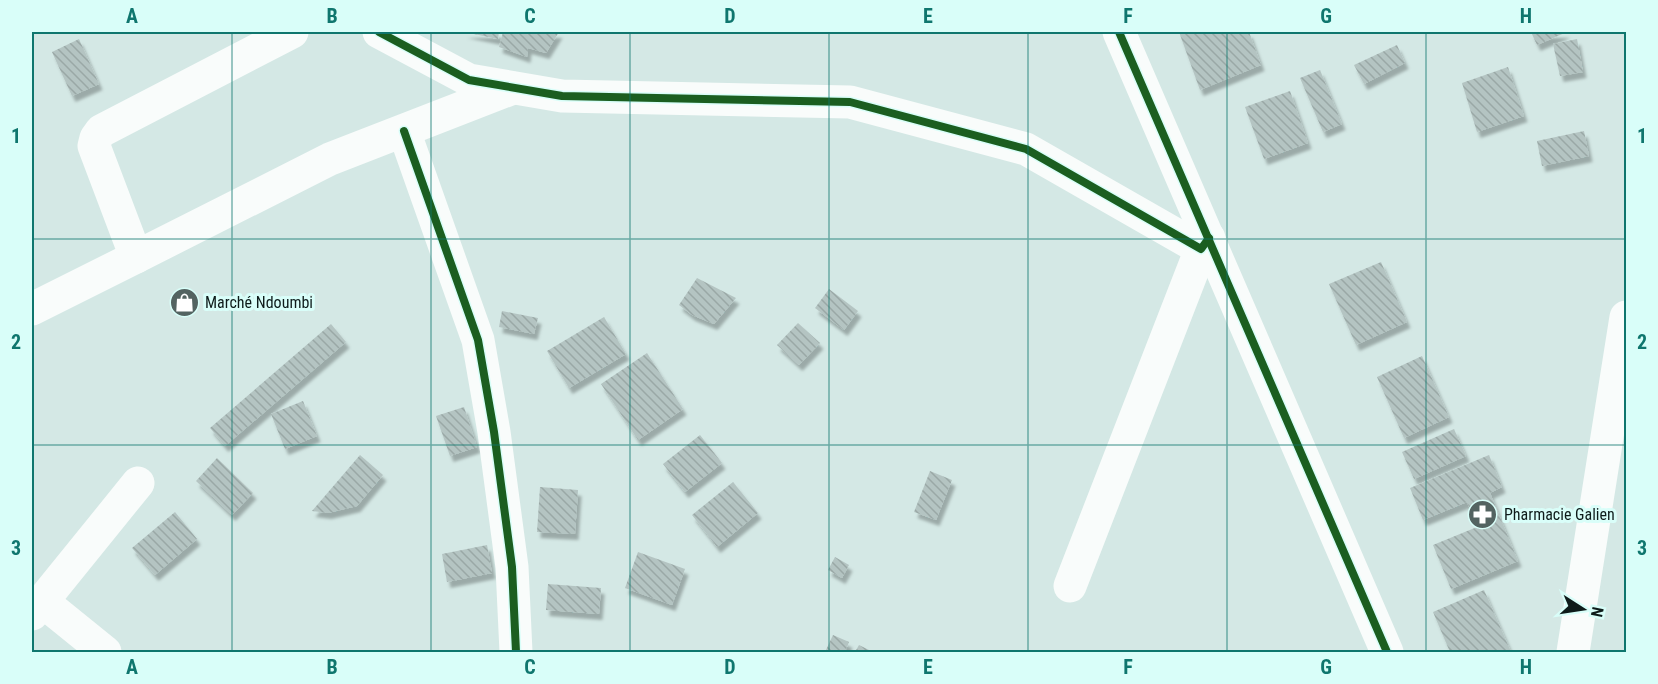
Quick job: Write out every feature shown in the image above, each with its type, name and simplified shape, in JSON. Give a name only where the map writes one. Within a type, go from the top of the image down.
[{"type":"main road","points":[[136,257],[94,146],[96,138],[101,131],[292,32]]},
{"type":"main road","points":[[379,32],[469,80],[562,96],[850,102],[1026,149],[1205,243]]},
{"type":"main road","points":[[1119,32],[1205,243],[1386,652]]},
{"type":"main road","points":[[32,309],[330,159],[515,88]]},
{"type":"main road","points":[[404,131],[478,340],[494,432],[512,567],[516,652]]},
{"type":"main road","points":[[1070,586],[1205,243]]},
{"type":"main road","points":[[1573,652],[1626,317]]},
{"type":"main road","points":[[105,652],[37,607],[138,483]]},
{"type":"building","points":[[464,32],[499,32],[498,39]]},
{"type":"building","points":[[503,32],[559,32],[546,53],[528,48],[527,57],[499,47]]},
{"type":"building","points":[[1179,32],[1249,32],[1261,65],[1200,90]]},
{"type":"building","points":[[1531,32],[1567,32],[1537,45]]},
{"type":"building","points":[[79,39],[99,84],[72,96],[52,52]]},
{"type":"building","points":[[1577,39],[1583,72],[1560,76],[1553,44]]},
{"type":"building","points":[[1397,45],[1405,63],[1364,84],[1354,65]]},
{"type":"building","points":[[1508,67],[1524,116],[1477,132],[1462,83]]},
{"type":"building","points":[[1320,70],[1342,124],[1323,132],[1300,78]]},
{"type":"building","points":[[1290,91],[1308,143],[1264,159],[1245,107]]},
{"type":"building","points":[[1584,131],[1589,156],[1542,166],[1537,141]]},
{"type":"building","points":[[1381,262],[1407,322],[1356,345],[1329,284]]},
{"type":"building","points":[[697,278],[736,298],[714,324],[692,315],[679,305]]},
{"type":"building","points":[[829,289],[858,311],[844,330],[815,308]]},
{"type":"building","points":[[502,311],[538,318],[534,334],[499,327]]},
{"type":"building","points":[[604,317],[626,354],[569,388],[547,351]]},
{"type":"building","points":[[798,323],[820,343],[799,365],[777,345]]},
{"type":"building","points":[[331,324],[346,342],[225,446],[210,428]]},
{"type":"building","points":[[647,353],[683,409],[638,440],[601,384]]},
{"type":"building","points":[[1422,356],[1449,417],[1404,438],[1377,377]]},
{"type":"building","points":[[303,401],[317,436],[285,449],[271,414]]},
{"type":"building","points":[[464,407],[477,447],[450,456],[436,416]]},
{"type":"building","points":[[1454,429],[1466,456],[1414,479],[1402,452]]},
{"type":"building","points":[[700,435],[722,463],[685,492],[663,464]]},
{"type":"building","points":[[360,455],[383,475],[357,506],[328,513],[312,511]]},
{"type":"building","points":[[1489,455],[1502,487],[1490,493],[1518,561],[1451,589],[1433,545],[1477,527],[1467,502],[1423,520],[1410,488]]},
{"type":"building","points":[[217,458],[253,493],[232,515],[196,481]]},
{"type":"building","points":[[930,471],[952,480],[936,520],[914,512]]},
{"type":"building","points":[[733,482],[758,513],[717,547],[692,515]]},
{"type":"building","points":[[540,487],[578,490],[575,534],[537,532]]},
{"type":"building","points":[[175,512],[197,539],[155,575],[132,548]]},
{"type":"building","points":[[487,545],[492,573],[447,582],[442,554]]},
{"type":"building","points":[[638,552],[685,569],[672,605],[625,588]]},
{"type":"building","points":[[835,557],[849,565],[842,578],[828,570]]},
{"type":"building","points":[[548,584],[601,588],[599,614],[546,610]]},
{"type":"building","points":[[1484,590],[1511,652],[1450,652],[1433,612]]},
{"type":"building","points":[[833,635],[849,642],[845,652],[825,652]]},
{"type":"building","points":[[859,645],[873,652],[855,652]]},
{"type":"cycle path","points":[[379,32],[469,80],[562,96],[850,102],[1026,149],[1201,249],[1209,238]]},
{"type":"cycle path","points":[[1119,32],[1387,652]]},
{"type":"cycle path","points":[[404,131],[478,340],[494,432],[512,567],[516,652]]},
{"type":"place","name":"Marché Ndoumbi","points":[[184,302]]},
{"type":"place","name":"Pharmacie Galien","points":[[1483,514]]}]
